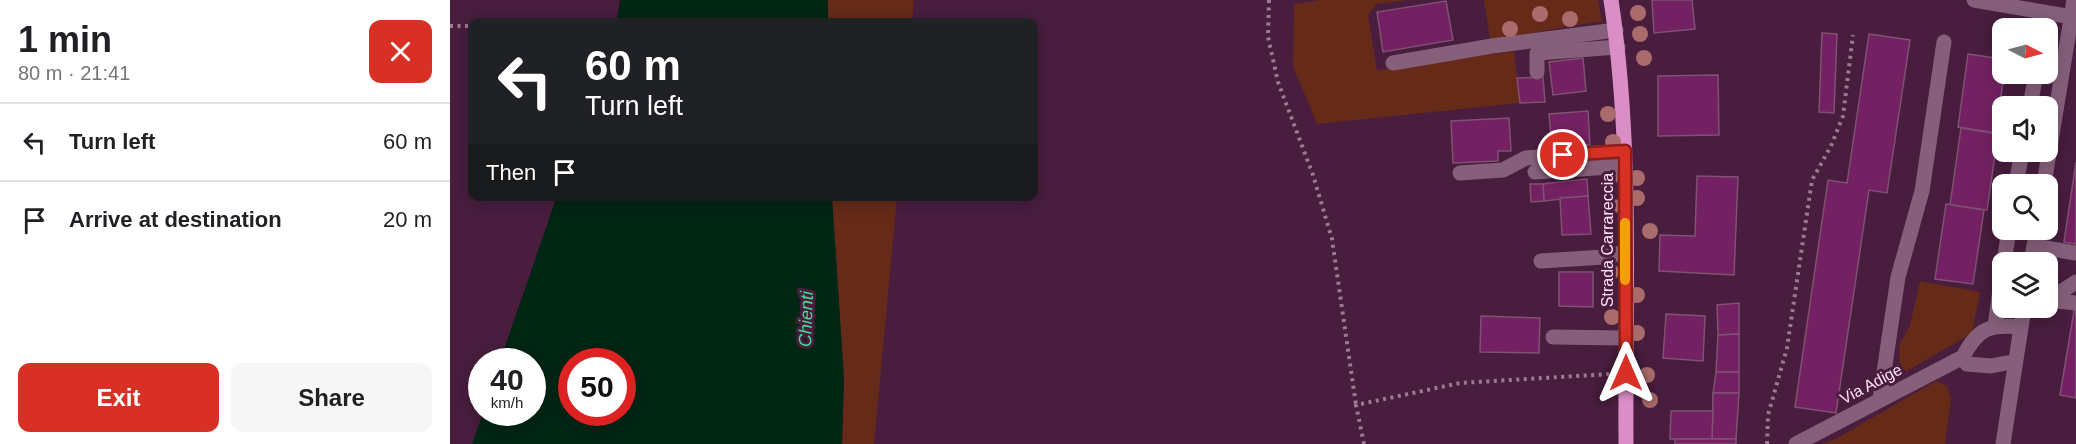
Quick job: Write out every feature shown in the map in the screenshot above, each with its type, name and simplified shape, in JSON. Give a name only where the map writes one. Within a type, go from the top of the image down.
[{"type":"main road","name":"Strada Carrareccia","points":[[1611,0],[1618,47],[1625,158],[1626,444]]},
{"type":"street","points":[[1974,0],[2074,6],[2046,174]]},
{"type":"street","points":[[1393,63],[1492,46],[1616,30]]},
{"type":"street","points":[[1880,399],[1898,277],[1922,191],[1944,42]]},
{"type":"street","points":[[1537,72],[1537,53],[1618,47]]},
{"type":"street","points":[[1460,173],[1503,170],[1526,158],[1625,158]]},
{"type":"street","points":[[1535,172],[1625,158]]},
{"type":"street","points":[[2033,252],[2035,240]]},
{"type":"street","points":[[2034,246],[2076,253]]},
{"type":"street","points":[[1541,261],[1604,257],[1625,252]]},
{"type":"street","points":[[2058,294],[2076,282]]},
{"type":"street","points":[[2058,301],[2076,303]]},
{"type":"street","points":[[1996,318],[1995,326],[2020,327]]},
{"type":"street","points":[[2003,444],[2022,318]]},
{"type":"street","name":"Via Adige","points":[[1796,444],[1963,357],[1976,334],[1995,326]]},
{"type":"street","points":[[1553,337],[1626,338]]},
{"type":"street","points":[[1963,357],[1967,364],[1991,366],[2015,363]]},
{"type":"path","points":[[1269,0],[1268,37],[1278,82],[1313,175],[1332,239],[1356,405],[1364,444]]},
{"type":"path","points":[[450,26],[468,26]]},
{"type":"path","points":[[1767,444],[1768,416],[1786,348],[1812,180],[1831,146],[1843,116],[1853,35]]},
{"type":"path","points":[[1356,405],[1460,382],[1626,373]]},
{"type":"shaded area","points":[[828,0],[914,0],[912,18],[828,18]]},
{"type":"shaded area","points":[[1320,0],[1408,0],[1377,4],[1368,15],[1377,70],[1514,51],[1520,103],[1317,124],[1293,66],[1294,4]]},
{"type":"shaded area","points":[[1484,0],[1598,0],[1602,21],[1490,40]]},
{"type":"shaded area","points":[[832,201],[897,201],[874,444],[842,444],[844,379]]},
{"type":"shaded area","points":[[1920,281],[1980,292],[1972,333],[1907,371],[1900,369],[1899,346],[1910,325]]},
{"type":"shaded area","points":[[1936,381],[1947,386],[1951,399],[1945,444],[1823,444],[1837,438]]},
{"type":"water","points":[[620,0],[828,0],[828,18],[617,18]]},
{"type":"water","name":"Chienti","points":[[555,201],[832,201],[844,379],[842,444],[472,444],[478,426],[546,426],[546,348],[504,348]]},
{"type":"building","points":[[1652,0],[1692,0],[1695,29],[1654,33]]},
{"type":"building","points":[[1446,1],[1453,40],[1383,52],[1377,12]]},
{"type":"building","points":[[1822,33],[1837,34],[1834,113],[1819,112]]},
{"type":"building","points":[[1869,34],[1910,40],[1887,193],[1869,190],[1836,413],[1795,407],[1828,180],[1847,183]]},
{"type":"building","points":[[1968,54],[1992,58],[1992,84],[2003,84],[2001,96],[1992,96],[1992,132],[1958,127]]},
{"type":"building","points":[[1583,58],[1586,91],[1553,95],[1549,62]]},
{"type":"building","points":[[1718,75],[1719,135],[1658,136],[1658,76]]},
{"type":"building","points":[[1543,77],[1545,102],[1520,103],[1517,78]]},
{"type":"building","points":[[1588,111],[1590,145],[1552,148],[1549,114]]},
{"type":"building","points":[[1509,118],[1511,151],[1498,151],[1498,161],[1453,163],[1451,121]]},
{"type":"building","points":[[1961,128],[1992,133],[1992,162],[1994,162],[1987,210],[1950,205]]},
{"type":"building","points":[[2076,162],[2076,244],[2064,242]]},
{"type":"building","points":[[1697,176],[1738,177],[1734,275],[1659,271],[1660,235],[1695,236]]},
{"type":"building","points":[[1587,179],[1588,196],[1544,201],[1543,184]]},
{"type":"building","points":[[1530,184],[1543,184],[1544,201],[1531,202]]},
{"type":"building","points":[[1588,196],[1591,234],[1562,235],[1560,198]]},
{"type":"building","points":[[1946,204],[1984,210],[1973,284],[1935,279]]},
{"type":"building","points":[[1559,272],[1593,272],[1593,307],[1559,306]]},
{"type":"building","points":[[1739,303],[1739,334],[1718,335],[1717,305]]},
{"type":"building","points":[[2076,305],[2076,398],[2060,395]]},
{"type":"building","points":[[1666,314],[1705,316],[1703,361],[1663,358]]},
{"type":"building","points":[[1481,316],[1540,318],[1539,353],[1480,352]]},
{"type":"building","points":[[1739,334],[1739,372],[1716,372],[1718,335]]},
{"type":"building","points":[[1716,372],[1739,372],[1739,393],[1713,393]]},
{"type":"building","points":[[1713,393],[1739,393],[1736,439],[1712,439]]},
{"type":"building","points":[[1671,411],[1713,411],[1712,439],[1670,439]]},
{"type":"building","points":[[1675,439],[1736,439],[1736,444],[1675,444]]},
{"type":"slow traffic","points":[[1625,223],[1625,280]]},
{"type":"route","points":[[1563,155],[1625,151],[1626,373]]}]
